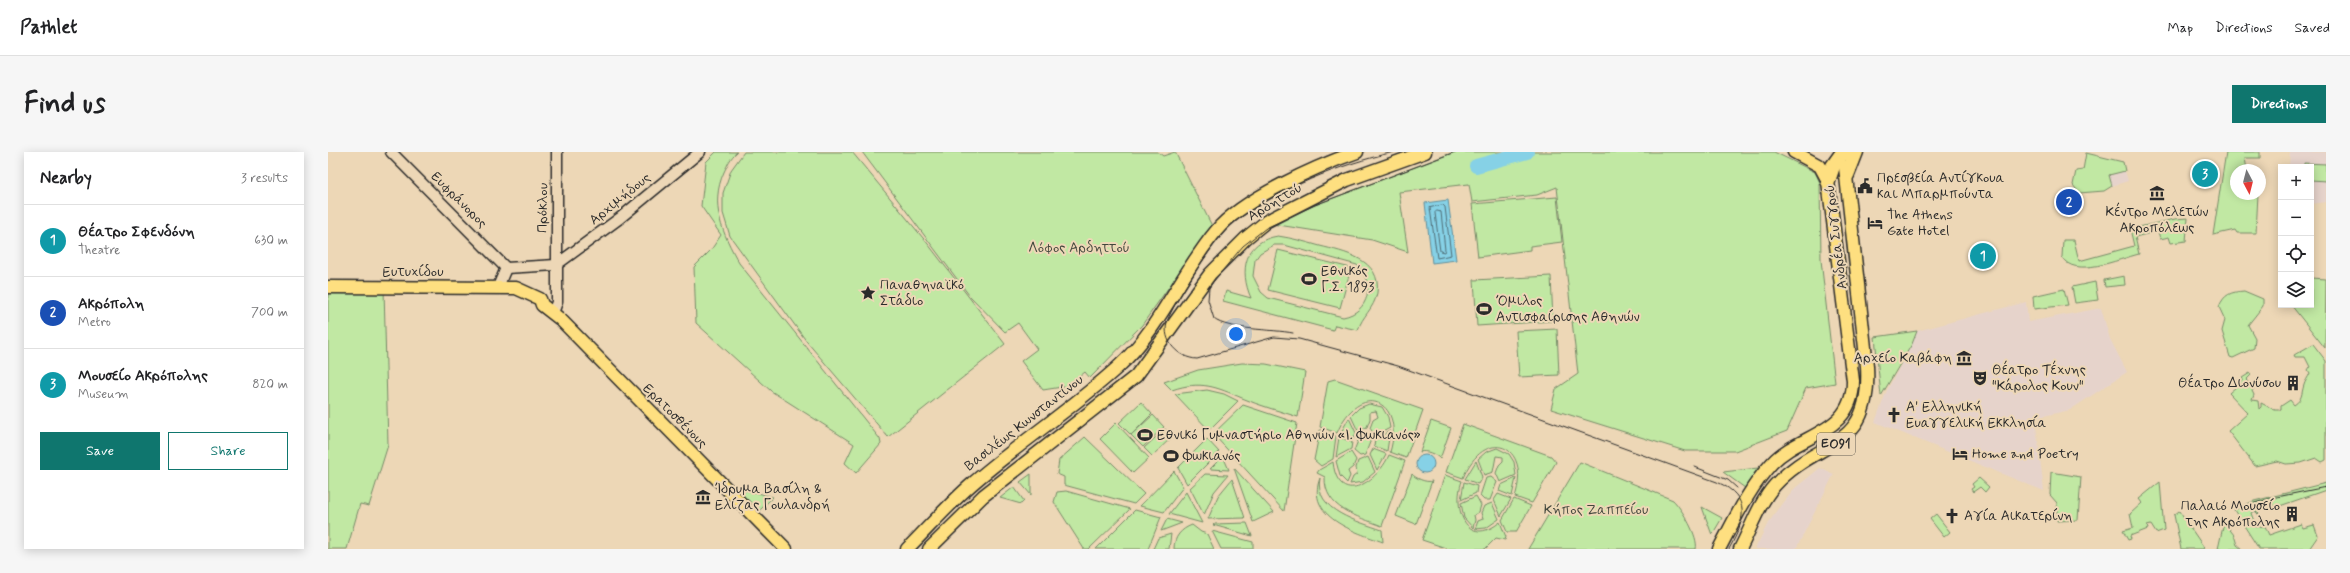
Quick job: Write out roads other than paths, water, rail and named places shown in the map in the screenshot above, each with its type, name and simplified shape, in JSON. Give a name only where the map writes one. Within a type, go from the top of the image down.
[{"type":"highway","name":"Ανδρέα Συγγρού","points":[[1828,181],[1833,166],[1842,152]]},
{"type":"highway","name":"Ανδρέα Συγγρού","points":[[1847,175],[1856,152]]},
{"type":"main road","name":"Αρδηττού","points":[[1158,320],[1206,244],[1229,218],[1267,194],[1357,152]]},
{"type":"main road","name":"Αρδηττού","points":[[929,549],[983,496],[1136,376],[1176,324],[1210,274],[1246,238],[1267,221],[1347,180],[1425,152]]},
{"type":"main road","points":[[1794,152],[1820,166],[1828,181]]},
{"type":"main road","name":"Ανδρέα Συγγρού","points":[[1784,477],[1799,464],[1842,440],[1858,421],[1868,386],[1847,175],[1842,152]]},
{"type":"main road","name":"Ανδρέα Συγγρού","points":[[1790,449],[1831,427],[1843,415],[1848,406],[1853,381],[1828,181]]},
{"type":"main road","name":"Ευτυχίδου","points":[[328,287],[504,288]]},
{"type":"main road","name":"Ερατοσθένους","points":[[504,288],[524,290],[540,299],[542,305],[553,313],[786,549]]},
{"type":"main road","name":"Βασιλέως Κωνσταντίνου","points":[[907,549],[973,483],[1118,367],[1158,320]]},
{"type":"main road","points":[[1784,477],[1790,449]]},
{"type":"main road","name":"ΕΟ91","points":[[1719,549],[1754,485],[1773,462],[1790,449]]},
{"type":"main road","name":"ΕΟ91","points":[[1740,549],[1763,502],[1784,477]]},
{"type":"street","name":"Ευφράνορος","points":[[391,152],[506,268]]},
{"type":"street","name":"Πρόκλου","points":[[553,313],[557,302],[556,265],[558,152]]},
{"type":"street","name":"Αρχιμήδους","points":[[556,265],[620,218],[700,152]]},
{"type":"street","points":[[504,288],[506,268],[556,265]]},
{"type":"water","points":[[1448,200],[1456,260],[1432,263],[1425,203]]},
{"type":"water","points":[[1421,455],[1429,455],[1434,460],[1432,471],[1429,473],[1421,473],[1416,468],[1416,460]]},
{"type":"waterway","points":[[1476,166],[1527,152]]},
{"type":"tram line","points":[[1394,152],[1373,157],[1311,179],[1271,199],[1234,222],[1218,240],[1177,300],[1167,322],[1166,329],[1169,342],[1173,347],[1178,352],[1190,358],[1197,359],[1274,337],[1299,339],[1398,366],[1717,482],[1728,488],[1736,495],[1740,502],[1742,511],[1739,529],[1729,549]]},
{"type":"tram line","points":[[1293,333],[1239,327],[1220,323],[1214,319],[1208,300],[1209,288],[1243,246],[1266,228],[1315,205],[1455,152]]},
{"type":"tram line","points":[[1695,467],[1728,480],[1737,488]]},
{"type":"tram line","points":[[2237,508],[2272,498],[2326,487]]},
{"type":"place","name":"Μουσείο Ακρόπολης","points":[[2205,174]]},
{"type":"place","name":"Πρεσβεία Αντίγκουα και Μπαρμπούντα","points":[[1865,186]]},
{"type":"place","name":"Κέντρο Μελετών Ακροπόλεως","points":[[2157,193]]},
{"type":"place","name":"Ακρόπολη","points":[[2069,202]]},
{"type":"place","name":"The Athens Gate Hotel","points":[[1875,223]]},
{"type":"place","name":"Θέατρο Σφενδόνη","points":[[1983,256]]},
{"type":"place","name":"Εθνικός Γ.Σ. 1893","points":[[1309,279]]},
{"type":"place","name":"Παναθηναϊκό Στάδιο","points":[[868,293]]},
{"type":"place","name":"Όμιλος Αντισφαίρισης Αθηνών","points":[[1484,309]]},
{"type":"place","name":"Αρχείο Καβάφη","points":[[1964,358]]},
{"type":"place","name":"Θέατρο Τέχνης \"Κάρολος Κουν\"","points":[[1980,378]]},
{"type":"place","name":"Θέατρο Διονύσου","points":[[2293,383]]},
{"type":"place","name":"Α' Ελληνική Ευαγγελική Εκκλησία","points":[[1894,415]]},
{"type":"place","name":"Εθνικό Γυμναστήριο Αθηνών «Ι. Φωκιανός»","points":[[1145,435]]},
{"type":"place","name":"Home and Poetry","points":[[1960,454]]},
{"type":"place","name":"Φωκιανός","points":[[1171,456]]},
{"type":"place","name":"Ίδρυμα Βασίλη & Ελίζας Γουλανδρή","points":[[703,497]]},
{"type":"place","name":"Παλαιό Μουσείο της Ακρόπολης","points":[[2292,514]]},
{"type":"place","name":"Αγία Αικατερίνη","points":[[1952,516]]},
{"type":"park label","name":"Λόφος Αρδηττού","points":[[1079,248]]},
{"type":"park label","name":"Κήπος Ζαππείου","points":[[1596,510]]}]
